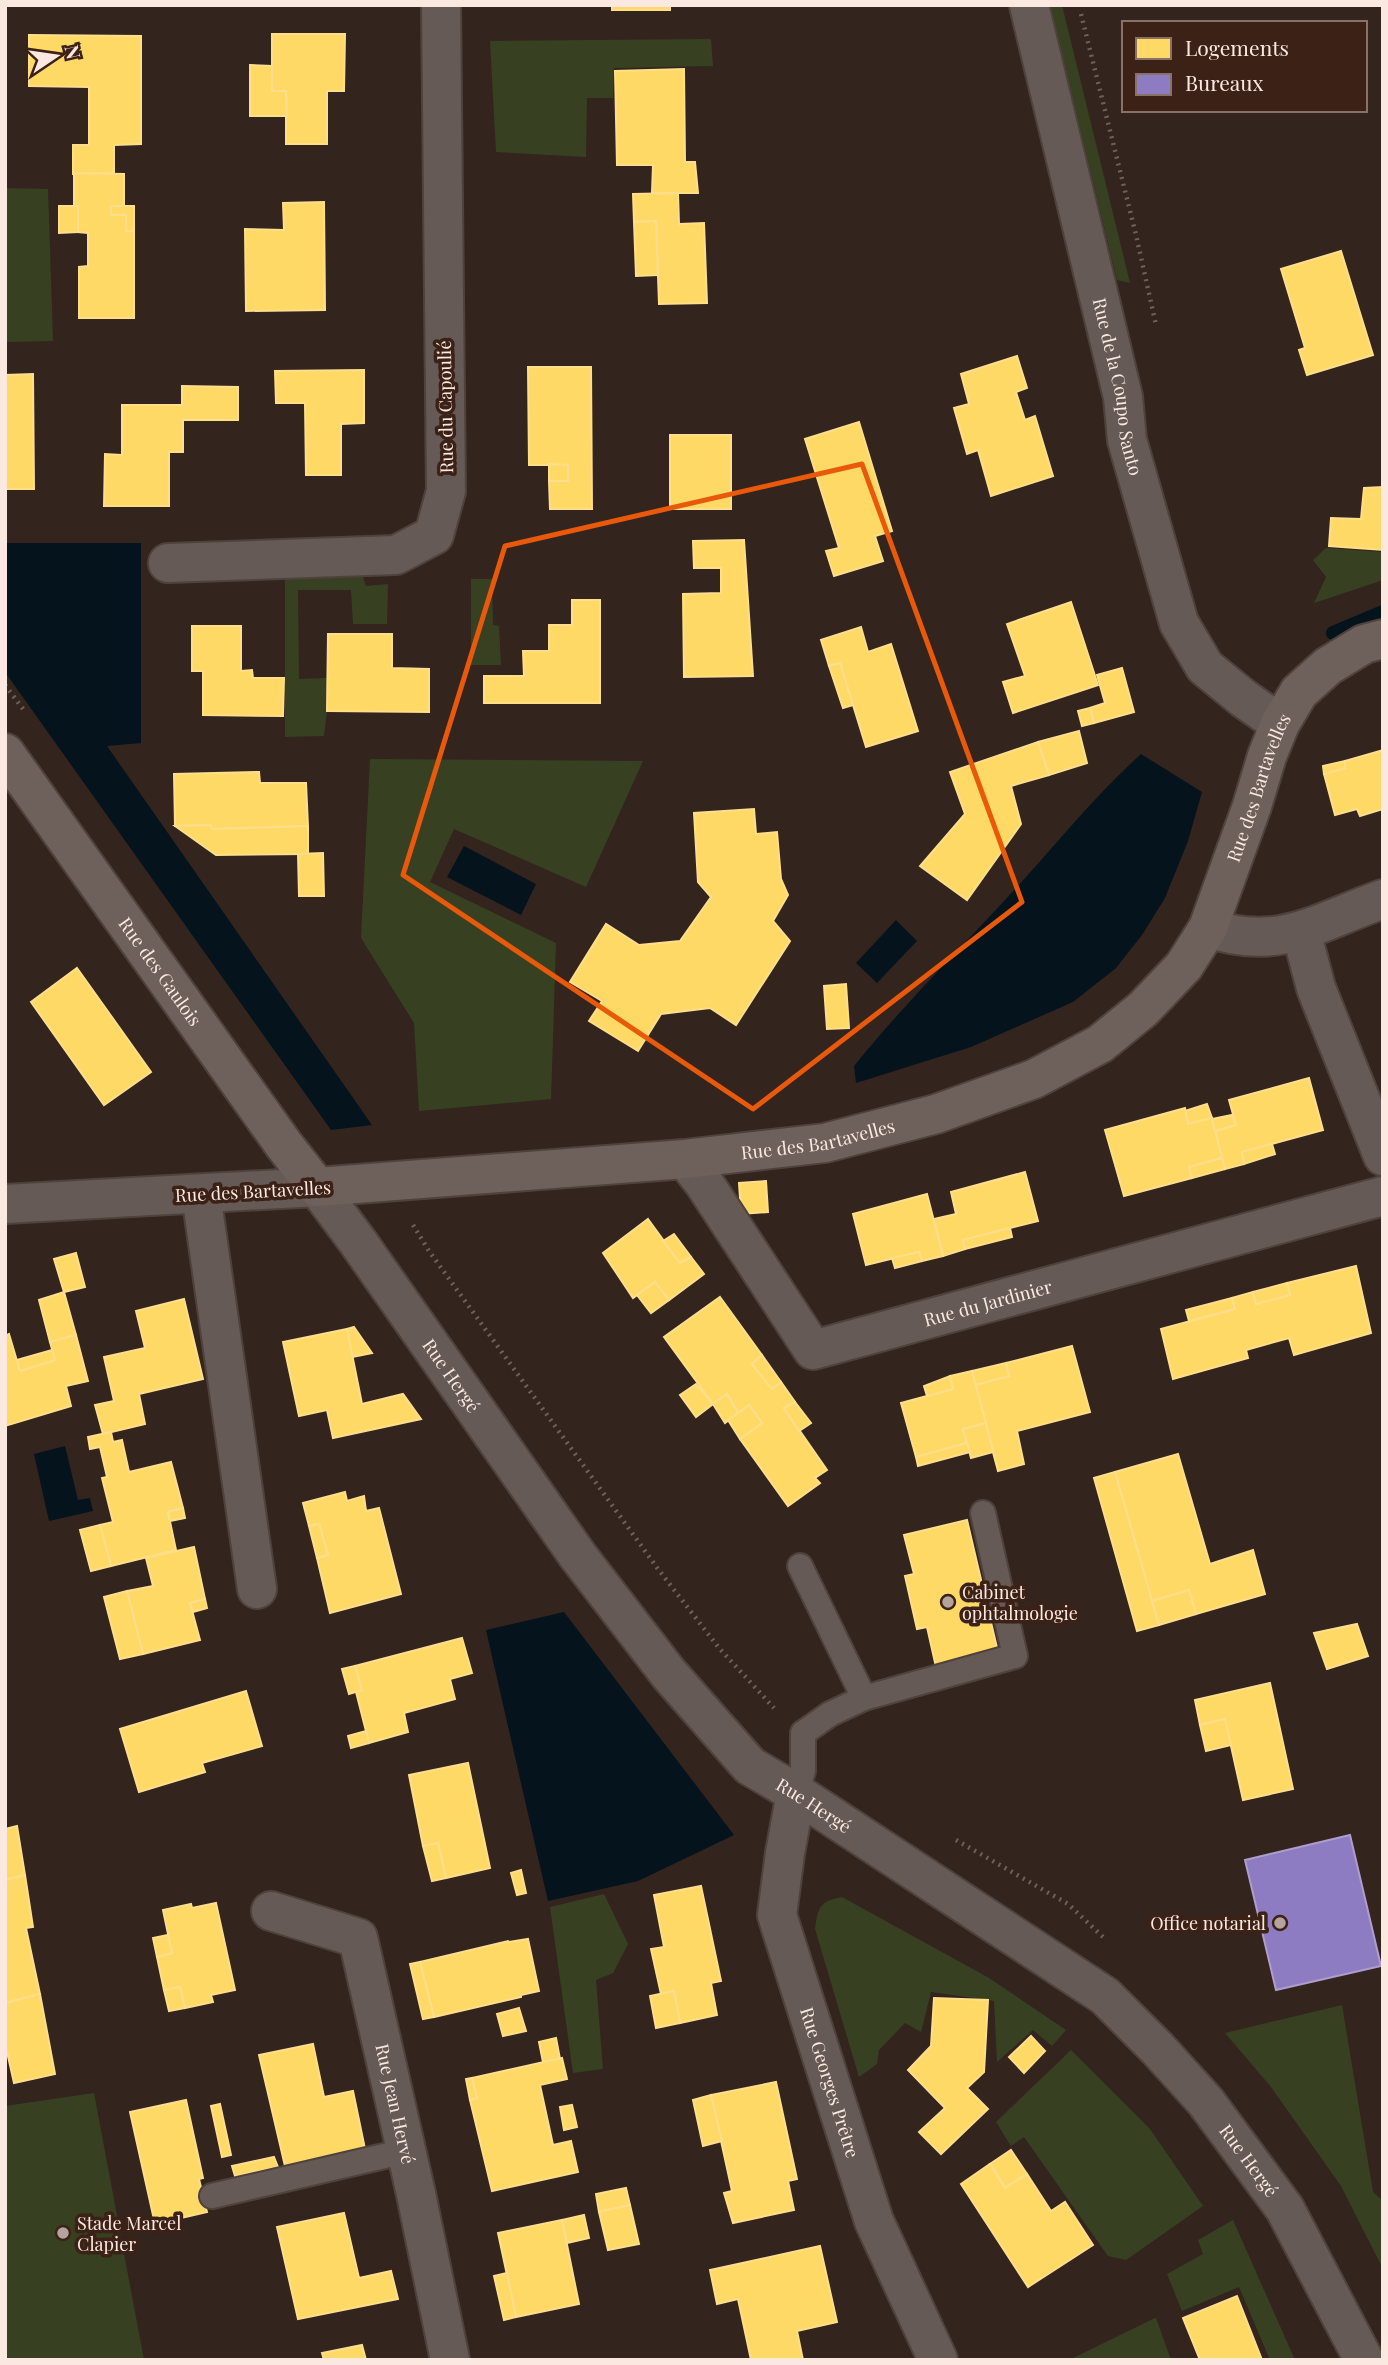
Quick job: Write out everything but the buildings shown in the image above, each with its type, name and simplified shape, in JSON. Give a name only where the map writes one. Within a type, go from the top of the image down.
[{"type":"street","name":"Rue du Capoulié","points":[[167,563],[396,555],[434,535],[446,491],[441,5]]},
{"type":"street","name":"Rue de la Coupo Santo","points":[[1029,5],[1123,397],[1127,440],[1179,623],[1205,667],[1280,724]]},
{"type":"street","name":"Rue des Bartavelles","points":[[5,1204],[317,1187],[685,1159],[825,1143],[936,1114],[1034,1079],[1100,1044],[1143,1009],[1184,966],[1208,928],[1280,724],[1299,692],[1328,666],[1364,644],[1383,639]]},
{"type":"street","name":"Rue des Gaulois","points":[[5,753],[284,1145],[317,1187]]},
{"type":"street","points":[[1208,928],[1231,936],[1275,937],[1301,931],[1383,899]]},
{"type":"street","points":[[1301,931],[1316,988],[1383,1156]]},
{"type":"street","name":"Rue du Jardinier","points":[[685,1159],[704,1183],[813,1350],[1383,1196]]},
{"type":"street","name":"Rue Hergé","points":[[317,1187],[578,1556],[669,1674],[750,1766],[796,1793],[1105,1996],[1206,2102],[1285,2209],[1364,2360]]},
{"type":"street","points":[[201,1194],[257,1589]]},
{"type":"street","name":"Rue Georges Prêtre","points":[[796,1793],[777,1915],[874,2221],[938,2360]]},
{"type":"street","name":"Rue Jean Hervé","points":[[271,1911],[358,1938],[450,2360]]},
{"type":"lane","points":[[796,1793],[803,1771],[803,1733],[830,1714],[864,1698],[1015,1656],[983,1513]]},
{"type":"lane","points":[[800,1566],[864,1698]]},
{"type":"lane","points":[[212,2196],[406,2151]]},
{"type":"path","points":[[413,1226],[658,1569],[719,1648],[776,1710],[803,1733]]},
{"type":"path","points":[[947,1835],[1068,1904],[1110,1945]]},
{"type":"highlighted area","points":[[862,464],[1022,902],[753,1109],[403,875],[505,546]]},
{"type":"green space","points":[[1050,5],[1062,5],[1130,283],[1117,280]]},
{"type":"green space","points":[[711,39],[713,66],[614,68],[613,98],[587,98],[586,157],[496,152],[490,41]]},
{"type":"green space","points":[[5,188],[48,189],[53,341],[5,342]]},
{"type":"green space","points":[[1326,548],[1383,552],[1383,580],[1314,603],[1326,577],[1313,560]]},
{"type":"green space","points":[[285,577],[363,577],[366,586],[388,584],[387,624],[353,624],[351,590],[298,590],[299,679],[327,678],[324,736],[285,737]]},
{"type":"green space","points":[[471,579],[492,579],[493,625],[499,626],[501,665],[471,665]]},
{"type":"green space","points":[[370,759],[643,761],[586,887],[454,829],[430,882],[556,943],[551,1099],[419,1111],[414,1023],[361,938]]},
{"type":"green space","points":[[604,1894],[628,1944],[613,1973],[596,1980],[603,2069],[573,2073],[550,1907]]},
{"type":"green space","points":[[842,1897],[989,1978],[1066,2030],[1052,2046],[1033,2030],[997,2062],[994,2001],[931,1992],[921,2032],[905,2023],[879,2050],[877,2064],[859,2077],[815,1929],[817,1916],[824,1903]]},
{"type":"green space","points":[[1342,2005],[1373,2192],[1383,2201],[1383,2269],[1341,2186],[1271,2087],[1225,2033]]},
{"type":"green space","points":[[1071,2050],[1150,2129],[1203,2206],[1126,2260],[1108,2256],[1024,2137],[1011,2146],[996,2122]]},
{"type":"green space","name":"Stade Marcel Clapier","points":[[94,2093],[144,2360],[5,2360],[5,2106]]},
{"type":"green space","points":[[1233,2220],[1295,2360],[1270,2360],[1239,2287],[1182,2311],[1167,2274],[1203,2254],[1198,2240]]},
{"type":"green space","points":[[1155,2318],[1171,2360],[1069,2360]]},
{"type":"shaded area","points":[[5,543],[141,543],[141,743],[107,746],[372,1125],[331,1130],[5,672]]},
{"type":"shaded area","points":[[1141,754],[1202,792],[1188,841],[1165,898],[1142,935],[1116,968],[1073,1002],[971,1047],[856,1083],[854,1066],[873,1043],[1093,802]]},
{"type":"shaded area","points":[[464,846],[536,884],[521,915],[447,877]]},
{"type":"shaded area","points":[[896,920],[917,941],[877,983],[856,963]]},
{"type":"shaded area","points":[[65,1446],[78,1500],[90,1498],[93,1511],[49,1521],[34,1454]]},
{"type":"shaded area","points":[[564,1612],[734,1835],[638,1881],[548,1901],[486,1630]]},
{"type":"waterway","points":[[1333,633],[1383,612]]},
{"type":"place","name":"Cabinet ophtalmologie","points":[[948,1602]]},
{"type":"place","name":"Office notarial","points":[[1280,1923]]},
{"type":"place","name":"Stade Marcel Clapier","points":[[63,2233]]}]
